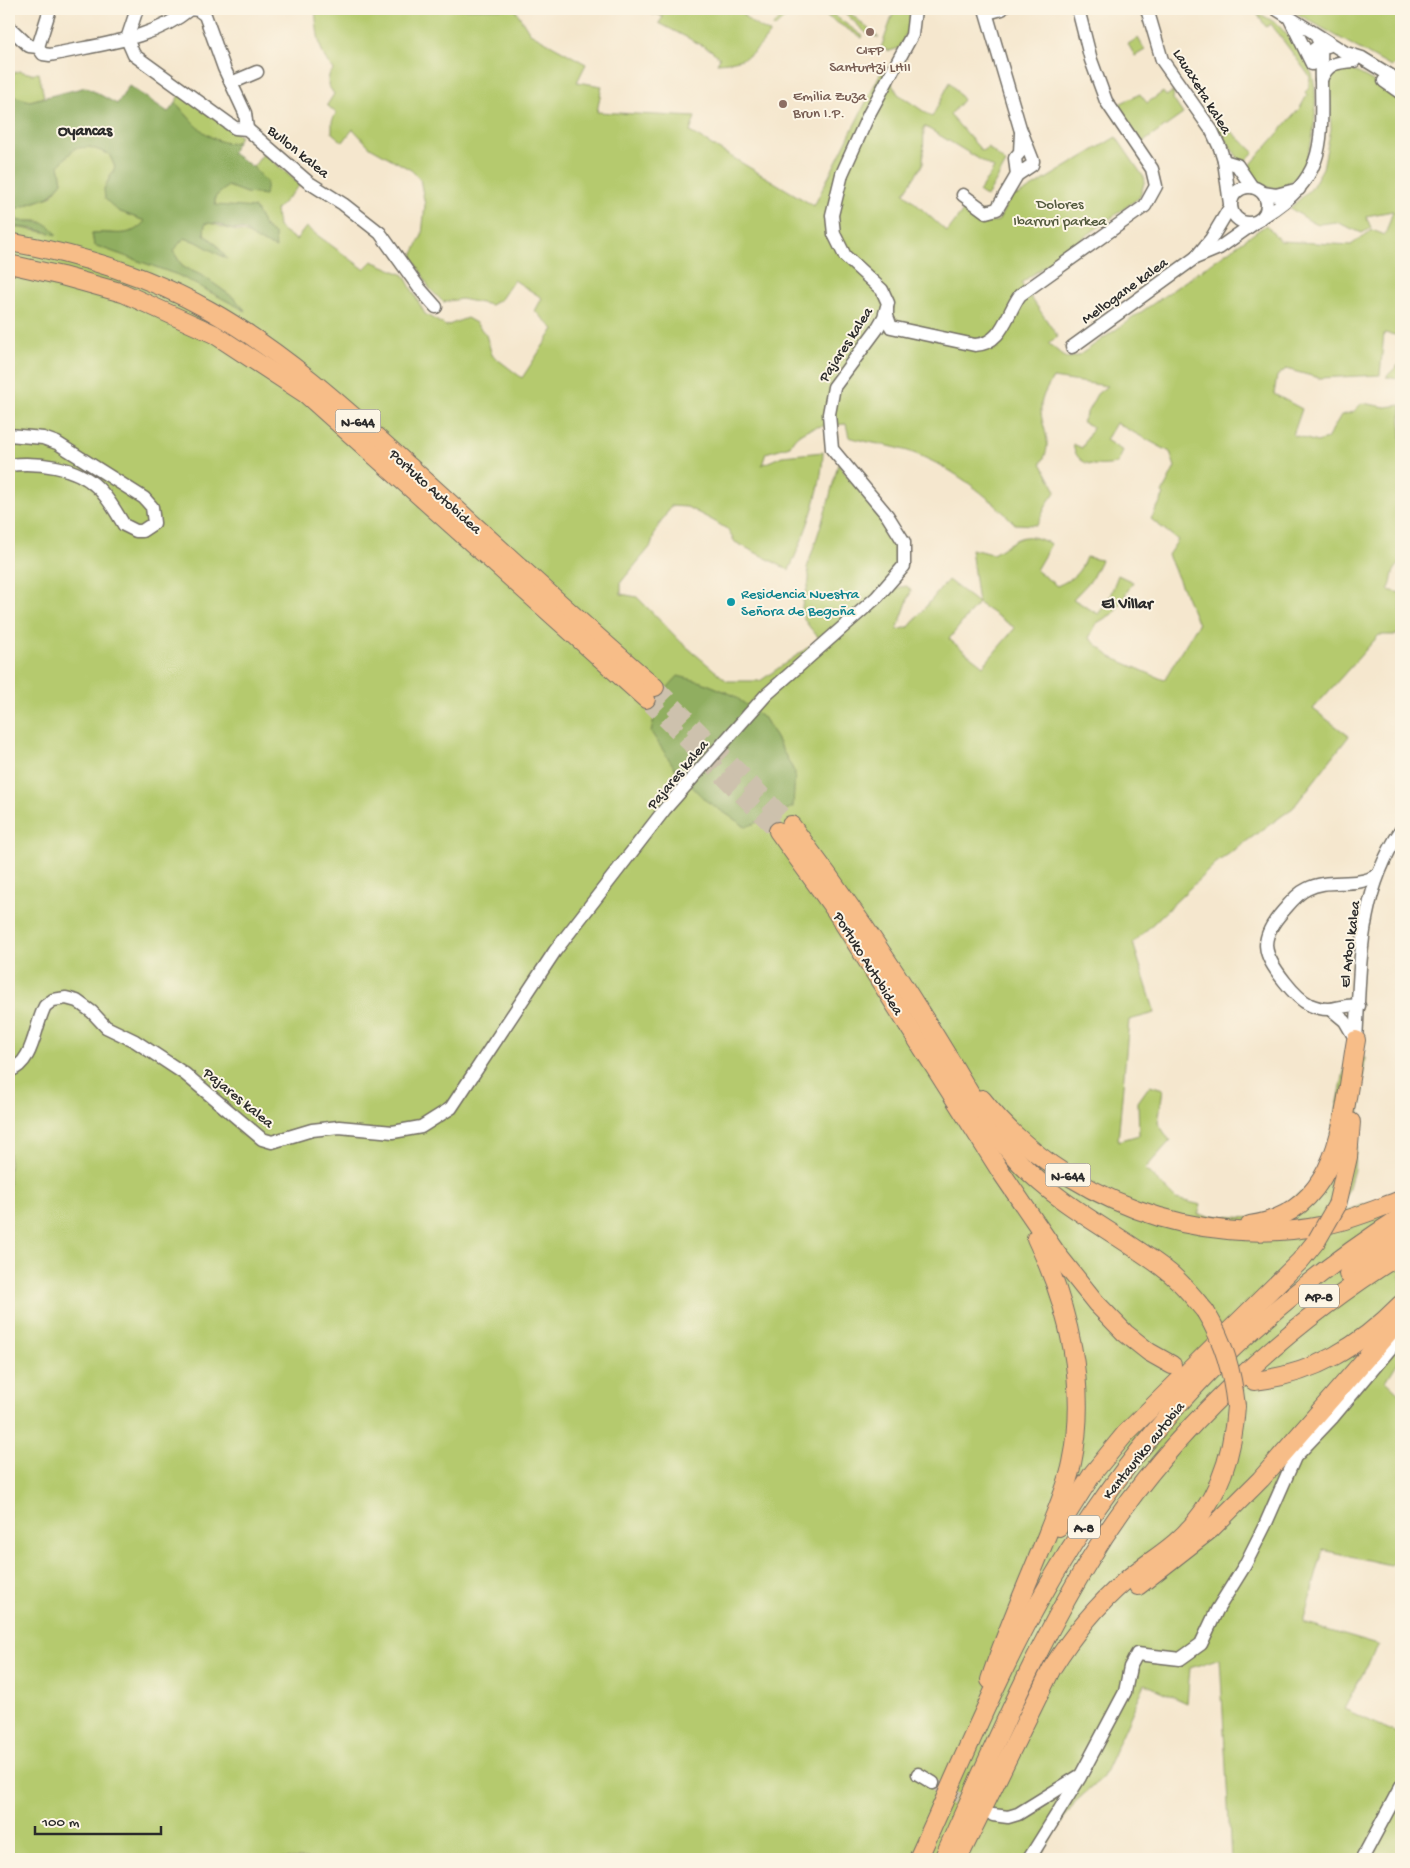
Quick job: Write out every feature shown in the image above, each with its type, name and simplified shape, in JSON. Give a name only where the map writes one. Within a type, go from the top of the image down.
[{"type":"highway","name":"Portuko Autobidea","points":[[9,242],[54,250],[143,278],[210,310],[276,352],[334,399],[650,693],[307,394],[214,334],[123,293],[9,264]]},
{"type":"highway","name":"Portuko Autobidea","points":[[948,1057],[884,957],[785,828],[999,1169]]},
{"type":"highway","name":"N-644","points":[[1227,1228],[1258,1224],[1282,1216],[1297,1208],[1321,1183],[1330,1168],[1338,1140],[1356,1040]]},
{"type":"highway","points":[[968,1750],[997,1661],[1035,1565],[1093,1473],[1125,1434],[1300,1260],[1316,1240],[1337,1205],[1348,1157],[1356,1040]]},
{"type":"highway","name":"N-644","points":[[948,1057],[1012,1132],[1044,1160],[1078,1182],[1110,1199],[1166,1219],[1259,1232],[1325,1225],[1350,1219],[1401,1200]]},
{"type":"highway","points":[[948,1057],[982,1116],[1020,1163],[1061,1200],[1168,1270],[1205,1311],[1225,1350],[1232,1375],[1236,1406],[1235,1429],[1227,1464],[1211,1500],[1195,1523],[1176,1542],[1126,1580],[1098,1606],[1074,1636],[1052,1668],[958,1859]]},
{"type":"highway","name":"N-644","points":[[999,1169],[1057,1254],[1096,1303],[1135,1342],[1172,1365]]},
{"type":"highway","name":"N-644","points":[[999,1169],[1050,1266],[1061,1297],[1075,1366],[1077,1400],[1072,1462],[1067,1482],[1035,1565]]},
{"type":"highway","name":"Kantauriko autobia","points":[[918,1859],[968,1750],[1052,1578],[1130,1461],[1229,1350],[1282,1303],[1345,1254],[1401,1218]]},
{"type":"highway","name":"AP-8","points":[[1142,1483],[1179,1431],[1243,1362],[1297,1314],[1356,1268],[1401,1237]]},
{"type":"highway","name":"Kantauriko autobia","points":[[943,1859],[1055,1618],[1091,1557],[1142,1483],[1220,1398],[1278,1344],[1357,1281],[1401,1254]]},
{"type":"highway","points":[[1360,1339],[1401,1292]]},
{"type":"highway","points":[[1254,1381],[1306,1370],[1329,1361],[1360,1339],[1401,1304]]},
{"type":"highway","points":[[1074,1636],[1211,1530],[1261,1479],[1401,1318]]},
{"type":"street","points":[[38,47],[50,9]]},
{"type":"street","points":[[127,39],[137,9]]},
{"type":"street","points":[[9,27],[29,46],[38,47],[43,54],[50,54],[127,39],[155,31],[176,20],[190,9],[198,10],[206,15],[231,83],[245,113],[247,129]]},
{"type":"street","name":"Pajares kalea","points":[[9,1071],[16,1069],[24,1062],[45,1006],[53,1000],[66,998],[77,1001],[106,1026],[135,1041],[185,1074],[262,1140],[272,1142],[312,1130],[339,1127],[393,1132],[421,1127],[451,1108],[555,951],[665,810],[766,695],[878,597],[904,566],[904,542],[887,515],[832,449],[828,414],[834,387],[877,329],[884,317],[888,303],[882,290],[845,256],[834,234],[832,215],[842,174],[869,114],[912,35],[915,9]]},
{"type":"street","points":[[963,195],[986,212],[997,209],[1017,175],[1015,158],[1020,152],[1020,128],[986,11],[1002,9]]},
{"type":"street","points":[[877,329],[892,327],[975,345],[985,345],[998,335],[1009,310],[1020,295],[1145,206],[1156,186],[1152,169],[1121,126],[1106,101],[1091,60],[1078,9]]},
{"type":"street","name":"Lauaxeta kalea","points":[[1147,9],[1162,60],[1212,132],[1224,161],[1230,205]]},
{"type":"street","points":[[1276,9],[1319,40],[1350,57],[1401,93]]},
{"type":"street","points":[[1289,17],[1321,80]]},
{"type":"street","name":"Bullon kalea","points":[[127,39],[134,55],[235,128],[247,129],[308,182],[343,204],[380,233],[420,289],[436,307]]},
{"type":"street","points":[[1312,64],[1313,50],[1319,40]]},
{"type":"street","points":[[1299,189],[1276,194],[1240,189],[1235,193],[1230,205],[1237,219],[1241,222],[1253,224],[1283,204],[1299,189],[1312,170],[1320,142],[1322,126],[1319,40]]},
{"type":"street","points":[[1321,80],[1328,67],[1350,57],[1362,58],[1401,82]]},
{"type":"street","points":[[231,83],[257,72]]},
{"type":"street","points":[[1224,161],[1237,165],[1257,190],[1267,204],[1264,216]]},
{"type":"street","name":"Mellogane kalea","points":[[1195,258],[1211,239],[1230,205]]},
{"type":"street","name":"Mellogane kalea","points":[[1072,347],[1195,258],[1219,248],[1253,224]]},
{"type":"street","points":[[888,303],[886,316],[892,327]]},
{"type":"street","points":[[9,435],[43,438],[58,443],[144,498],[152,507],[154,523],[142,531],[130,529],[124,525],[98,487],[76,474],[39,465],[9,465]]},
{"type":"street","name":"El Arbol kalea","points":[[1356,1040],[1366,912],[1377,876],[1388,850],[1401,830]]},
{"type":"street","points":[[1356,1040],[1345,1021],[1333,1011],[1301,1000],[1288,986],[1266,955],[1268,931],[1289,905],[1307,888],[1323,883],[1353,884],[1370,880],[1377,876]]},
{"type":"street","points":[[1333,1011],[1343,1007],[1359,1006]]},
{"type":"street","points":[[1029,1859],[1081,1775],[1124,1692],[1133,1658],[1137,1654],[1180,1659],[1201,1644],[1217,1610],[1245,1565],[1295,1457],[1333,1417],[1401,1336]]},
{"type":"street","points":[[918,1774],[933,1783]]},
{"type":"street","points":[[993,1815],[1008,1817],[1018,1814],[1081,1775]]},
{"type":"street","points":[[1362,1859],[1401,1786]]},
{"type":"green space","name":"Dolores Ibarruri parkea","points":[[315,9],[515,9],[530,33],[586,64],[577,82],[602,86],[597,112],[695,117],[690,132],[814,206],[883,68],[898,94],[932,117],[950,82],[963,100],[950,115],[982,151],[988,147],[1006,163],[987,197],[979,192],[994,168],[924,126],[923,164],[904,193],[947,232],[966,207],[981,223],[998,221],[1011,196],[1019,195],[1116,137],[1145,179],[1140,197],[1021,283],[1058,337],[1048,343],[1066,358],[1078,356],[1266,225],[1280,241],[1351,245],[1372,230],[1385,235],[1393,211],[1366,216],[1371,228],[1362,233],[1336,222],[1319,224],[1310,221],[1290,208],[1311,189],[1323,168],[1331,129],[1328,79],[1336,68],[1352,70],[1361,74],[1401,100],[1401,336],[1384,333],[1380,375],[1319,378],[1286,369],[1277,376],[1274,394],[1302,409],[1293,435],[1317,442],[1327,439],[1341,415],[1353,412],[1362,403],[1386,407],[1401,405],[1401,563],[1394,570],[1388,590],[1401,593],[1401,635],[1379,635],[1313,709],[1349,736],[1293,808],[1216,863],[1133,943],[1155,1013],[1129,1020],[1118,1141],[1139,1135],[1138,1102],[1150,1085],[1163,1089],[1158,1123],[1170,1141],[1145,1169],[1176,1199],[1201,1205],[1198,1215],[1252,1218],[1273,1211],[1308,1188],[1327,1158],[1347,1056],[1365,1058],[1354,1169],[1342,1212],[1401,1192],[1401,1357],[1386,1381],[1401,1395],[1401,1555],[1390,1565],[1323,1550],[1303,1623],[1378,1645],[1344,1709],[1401,1735],[1401,1859],[1231,1859],[1220,1658],[1190,1668],[1187,1703],[1145,1684],[1103,1777],[1075,1802],[1038,1859],[9,1859],[9,226],[56,234],[40,221],[18,221],[12,210],[50,197],[62,182],[59,165],[75,148],[90,147],[109,154],[115,167],[104,189],[118,211],[145,221],[133,231],[127,233],[92,233],[94,245],[178,275],[244,310],[234,298],[203,276],[183,267],[173,251],[184,238],[197,242],[226,258],[215,243],[204,234],[205,223],[245,233],[256,239],[275,235],[265,227],[255,208],[215,206],[215,197],[228,186],[246,193],[267,183],[253,167],[264,153],[300,185],[276,210],[278,227],[296,240],[306,227],[364,269],[372,261],[404,275],[425,314],[446,326],[467,318],[476,323],[486,335],[492,355],[522,378],[554,329],[535,311],[542,298],[514,280],[501,299],[491,305],[461,299],[443,302],[430,289],[412,256],[422,235],[425,205],[420,179],[411,170],[370,147],[353,129],[343,142],[332,133],[332,121],[336,113],[327,105],[334,94],[328,85],[329,75],[334,69],[321,50]],"holes":[[[1053,378],[1107,386],[1097,394],[1082,422],[1093,427],[1082,448],[1073,444],[1075,452],[1083,461],[1095,465],[1117,464],[1123,451],[1106,440],[1116,423],[1170,452],[1175,467],[1162,493],[1164,495],[1151,519],[1178,540],[1168,555],[1198,624],[1164,680],[1111,657],[1089,638],[1097,623],[1114,613],[1133,582],[1118,575],[1108,601],[1098,614],[1073,599],[1091,580],[1101,560],[1086,557],[1075,575],[1057,586],[1036,570],[1051,544],[1033,537],[1026,537],[1014,541],[993,554],[971,549],[978,603],[948,580],[909,627],[897,630],[911,591],[907,586],[895,588],[891,575],[899,558],[897,539],[838,464],[828,503],[807,568],[809,579],[802,613],[808,626],[820,639],[760,681],[727,681],[681,642],[637,597],[621,594],[621,582],[651,546],[655,532],[671,506],[687,507],[712,520],[727,529],[735,542],[789,570],[807,527],[816,497],[820,482],[823,452],[782,456],[762,465],[766,453],[790,446],[794,439],[806,430],[821,426],[846,424],[849,437],[916,454],[944,467],[993,503],[1015,524],[1037,525],[1048,502],[1056,491],[1041,463],[1047,446],[1041,409],[1042,400]],[[978,603],[1015,628],[983,666],[949,639]],[[702,682],[733,695],[766,720],[795,773],[746,827],[720,809]]]},
{"type":"green space","points":[[646,9],[737,9],[752,23],[770,33],[759,47],[748,56],[736,61],[717,63],[720,58],[711,50],[659,23],[663,17],[657,14],[652,15]]},
{"type":"green space","points":[[789,9],[803,9],[787,16],[774,28],[773,26]]},
{"type":"green space","points":[[815,9],[825,9],[863,36],[862,38]]},
{"type":"green space","points":[[851,9],[849,12],[879,38],[866,33],[845,13]]},
{"type":"green space","points":[[891,9],[910,9],[909,27],[899,48],[890,51],[881,48],[893,14]]},
{"type":"green space","points":[[1300,9],[1401,9],[1401,60],[1391,67],[1296,13]]},
{"type":"green space","points":[[1256,12],[1277,24],[1287,36],[1310,69],[1315,87],[1314,122],[1306,160],[1298,175],[1287,185],[1273,188],[1257,182],[1246,170],[1300,108],[1307,95],[1305,92],[1309,88],[1310,77],[1271,24],[1266,27]]},
{"type":"green space","points":[[1138,38],[1145,50],[1135,56],[1128,44]]},
{"type":"green space","points":[[19,71],[32,74],[39,73],[44,97],[30,101],[13,96],[9,87],[9,75]]},
{"type":"green space","points":[[129,86],[168,112],[176,103],[195,124],[211,137],[228,143],[237,142],[232,153],[253,167],[267,183],[265,195],[246,193],[228,186],[215,197],[215,205],[255,208],[265,227],[275,235],[276,248],[256,239],[244,230],[229,229],[219,224],[205,223],[204,234],[215,243],[227,259],[197,242],[184,238],[173,251],[183,267],[203,276],[234,298],[246,311],[178,275],[94,245],[92,233],[127,233],[139,227],[145,221],[118,211],[105,199],[104,189],[115,167],[109,154],[90,147],[75,148],[59,165],[62,182],[49,197],[12,210],[18,221],[40,222],[49,226],[57,235],[34,229],[9,226],[9,87],[13,96],[30,101],[86,87],[117,104]]},
{"type":"green space","points":[[1174,91],[1173,99],[1183,114],[1142,143],[1117,105],[1140,94],[1147,103],[1163,92],[1166,96]]},
{"type":"green space","points":[[179,93],[240,136],[237,142],[219,141],[203,131],[176,103]]},
{"type":"green space","points":[[1219,120],[1254,152],[1242,164],[1215,124]]},
{"type":"green space","points":[[1401,362],[1401,378],[1386,377]]},
{"type":"green space","points":[[678,676],[702,682],[733,695],[766,720],[795,773],[793,807],[746,827],[705,800],[676,770],[651,732],[659,697]]},
{"type":"tunnel","points":[[655,687],[791,825]]},
{"type":"tunnel","points":[[646,699],[778,831]]},
{"type":"tunnel","points":[[933,1783],[975,1805]]},
{"type":"place","name":"CIFP Santurtzi LHII","points":[[870,32]]},
{"type":"place","name":"Emilia Zuza Brun I.P.","points":[[783,104]]},
{"type":"place","name":"Residencia Nuestra Señora de Begoña","points":[[731,602]]},
{"type":"district","name":"Oyancas","points":[[85,129]]},
{"type":"district","name":"El Villar","points":[[1127,602]]}]
